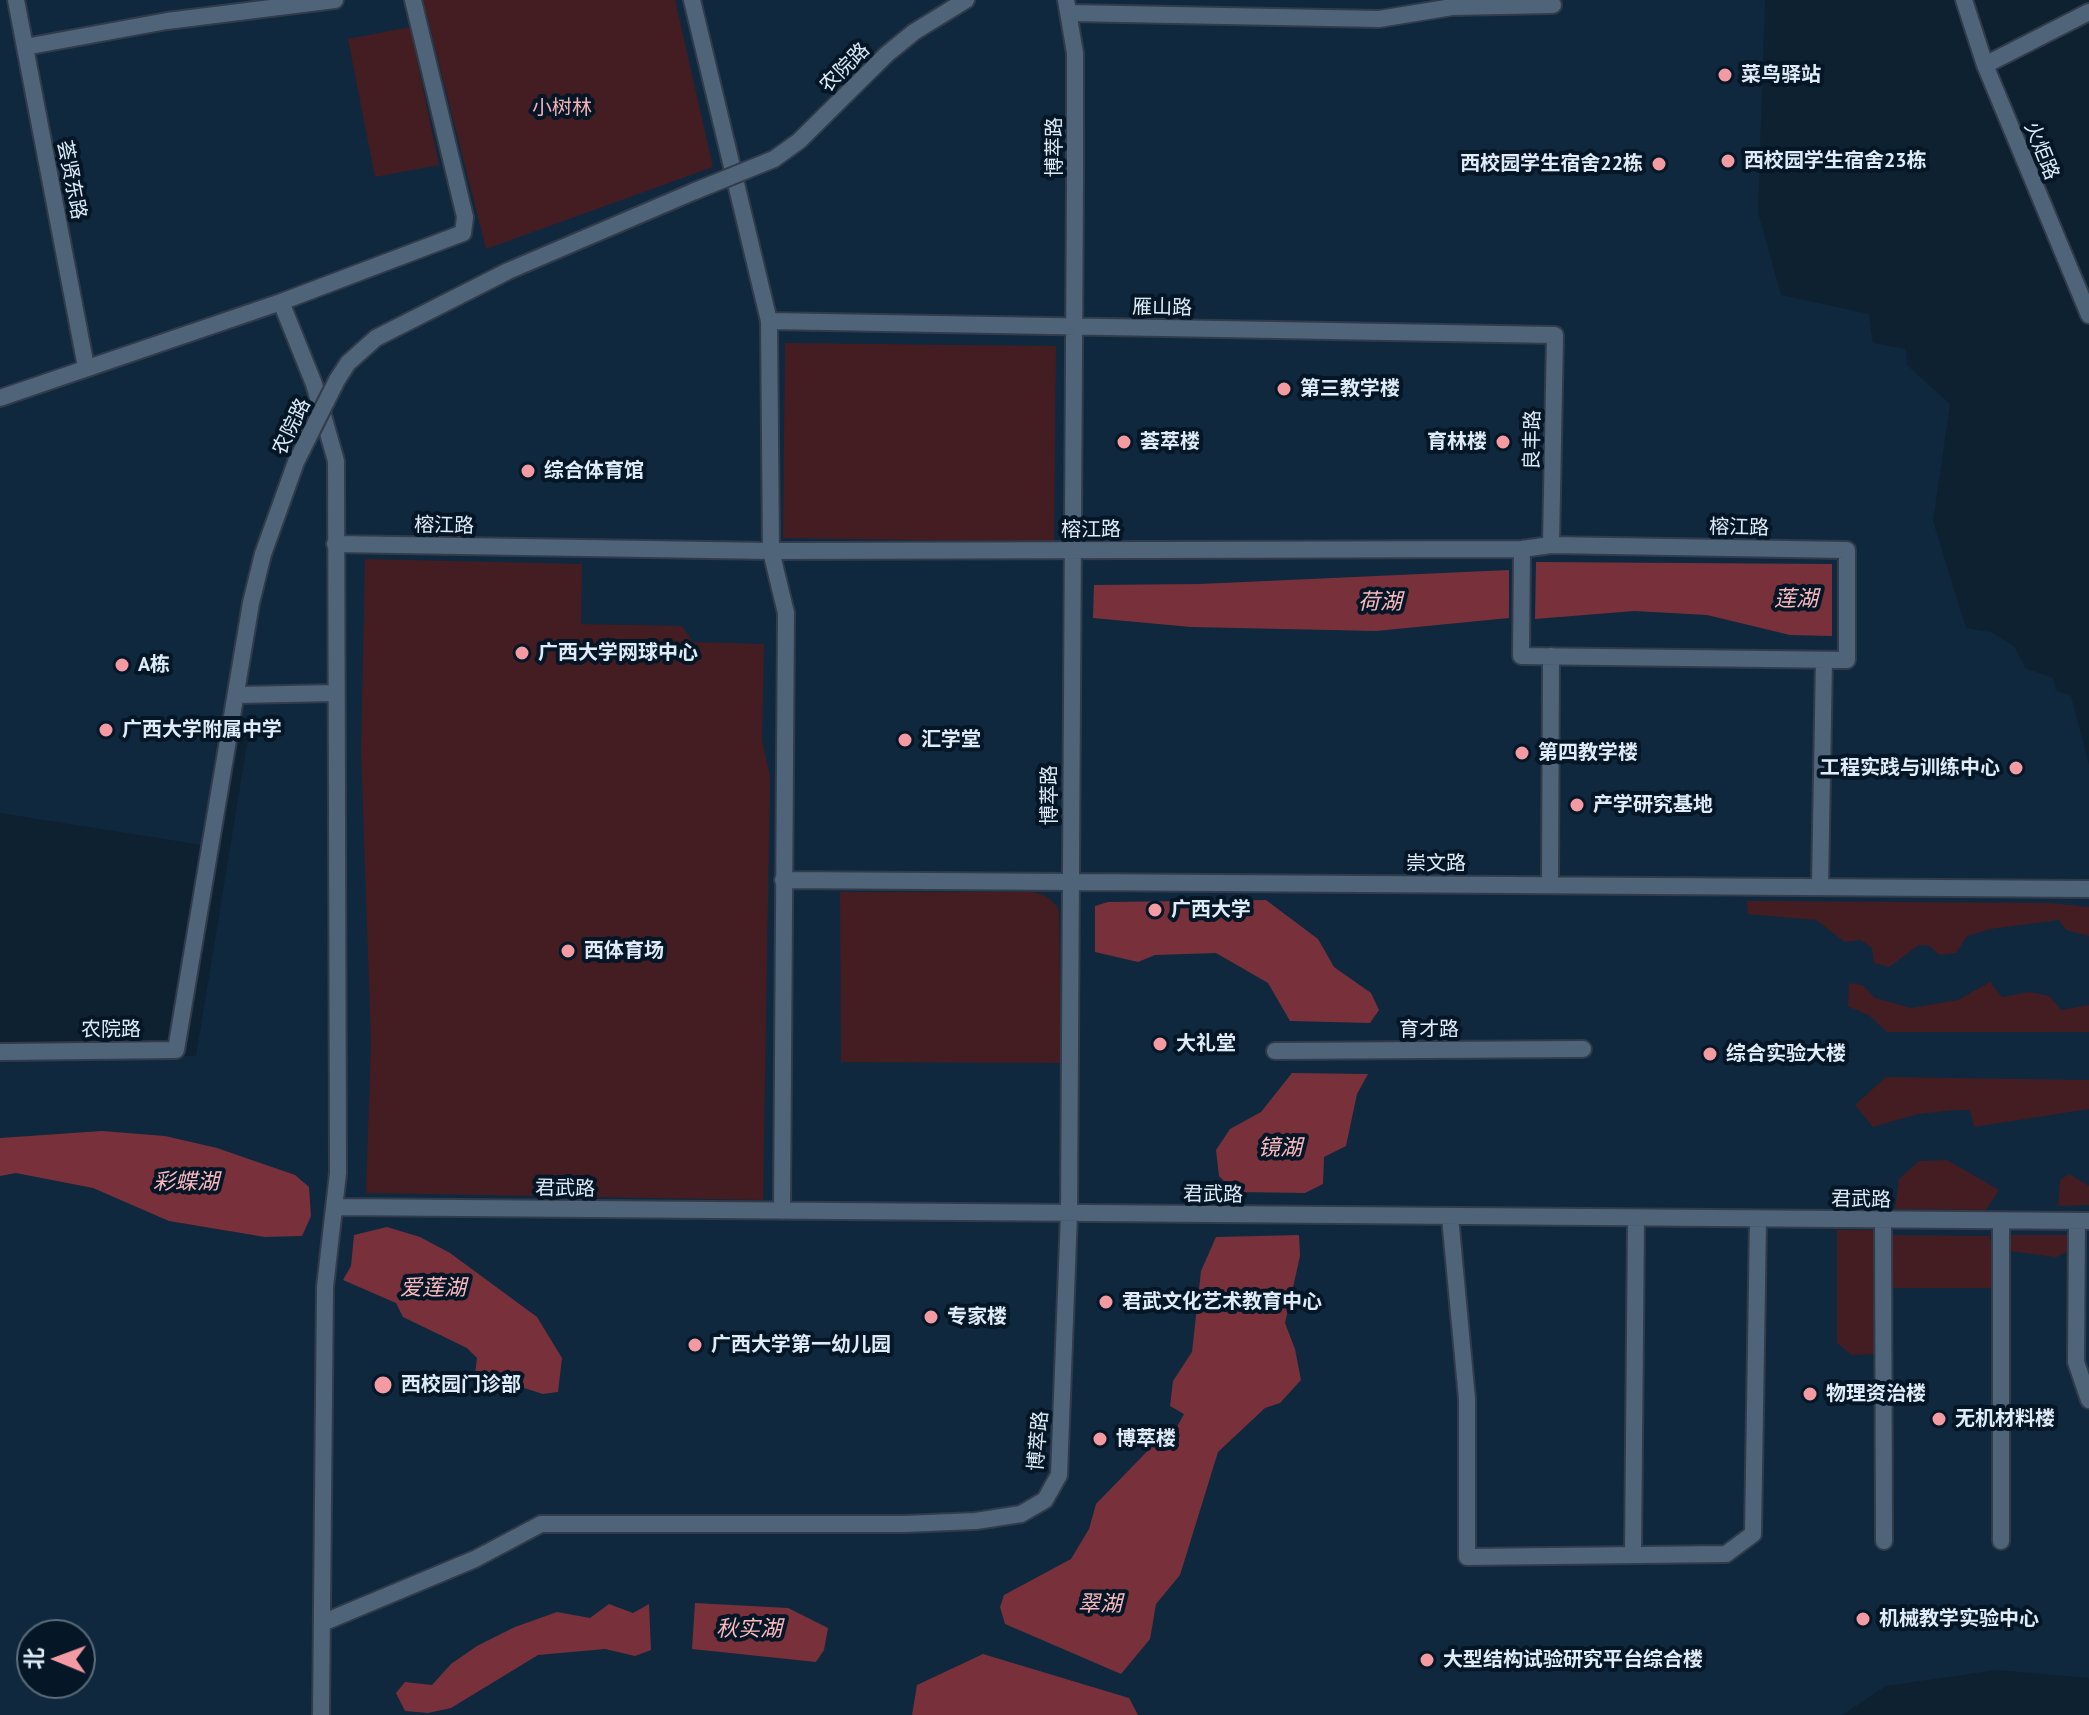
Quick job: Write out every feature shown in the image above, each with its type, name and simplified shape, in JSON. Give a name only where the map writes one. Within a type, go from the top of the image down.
[{"type":"street","name":"荟贤东路","points":[[16,0],[86,367]]},
{"type":"street","points":[[25,47],[167,21],[335,0]]},
{"type":"street","points":[[0,398],[281,302],[456,238],[465,226],[413,0]]},
{"type":"street","points":[[692,0],[769,321],[771,551],[786,613],[782,1211]]},
{"type":"street","name":"农院路","points":[[0,1052],[176,1050],[251,603],[263,554],[296,462],[348,363],[376,338],[508,271],[774,159],[799,141],[887,54],[914,32],[966,0]]},
{"type":"street","name":"火炬路","points":[[1964,0],[1985,65],[2089,315]]},
{"type":"street","points":[[1069,7],[1379,19],[1452,7],[1553,5]]},
{"type":"street","name":"博萃路","points":[[322,1623],[475,1559],[541,1524],[904,1524],[976,1521],[1021,1514],[1045,1500],[1059,1475],[1069,1214],[1075,53],[1069,7]]},
{"type":"street","points":[[1985,65],[2089,12]]},
{"type":"street","points":[[281,302],[328,424],[336,461],[337,1207],[325,1287],[321,1715]]},
{"type":"street","name":"雁山路","points":[[769,321],[1555,335]]},
{"type":"street","name":"良丰路","points":[[1551,545],[1555,335]]},
{"type":"street","name":"榕江路","points":[[335,544],[771,551],[1522,549],[1551,545],[1847,550],[1847,660],[1824,660]]},
{"type":"street","points":[[1522,549],[1521,656],[1824,660],[1820,886]]},
{"type":"street","points":[[1550,885],[1551,656]]},
{"type":"street","points":[[237,695],[336,693]]},
{"type":"street","name":"崇文路","points":[[783,880],[2089,889]]},
{"type":"street","name":"育才路","points":[[1275,1051],[1583,1049]]},
{"type":"street","name":"君武路","points":[[337,1207],[2083,1222]]},
{"type":"street","points":[[1450,1217],[1467,1399],[1467,1557],[1726,1554],[1753,1534],[1758,1220]]},
{"type":"street","points":[[1633,1555],[1636,1219]]},
{"type":"street","points":[[1883,1221],[1884,1541]]},
{"type":"street","points":[[2001,1222],[2001,1541]]},
{"type":"street","points":[[2083,1222],[2076,1362],[2089,1400]]},
{"type":"shaded area","name":"广西大学","points":[[0,0],[1765,0],[1758,212],[1781,295],[1869,314],[1873,343],[1906,349],[1907,365],[1950,404],[1933,521],[1966,628],[1991,632],[2014,646],[2025,668],[2053,678],[2056,691],[2071,696],[2089,765],[2089,1678],[1997,1670],[1886,1686],[1842,1715],[0,1715],[0,1057],[196,1056],[248,738],[218,734],[202,845],[0,813]]},
{"type":"green space","name":"小树林","points":[[423,0],[675,0],[713,167],[486,249]]},
{"type":"green space","points":[[410,27],[439,165],[375,177],[348,39]]},
{"type":"green space","points":[[785,343],[1056,346],[1054,542],[783,538]]},
{"type":"green space","name":"西体育场","points":[[365,559],[582,564],[581,624],[682,626],[693,642],[764,644],[762,741],[770,776],[763,1200],[366,1193],[371,1042],[361,750]]},
{"type":"green space","points":[[840,892],[1033,892],[1046,896],[1057,906],[1059,914],[1061,1063],[841,1062]]},
{"type":"green space","points":[[1747,901],[2051,903],[2089,907],[2089,936],[2066,930],[2059,920],[1991,929],[1967,936],[1956,953],[1940,955],[1929,946],[1919,945],[1889,967],[1874,963],[1872,948],[1861,940],[1845,942],[1816,920],[1748,914]]},
{"type":"green space","points":[[1990,982],[2002,997],[2029,992],[2049,996],[2061,1010],[2089,1005],[2089,1032],[1887,1032],[1870,1016],[1848,1006],[1849,983],[1862,985],[1875,998],[1911,1008],[1958,1000]]},
{"type":"green space","points":[[1886,1077],[2089,1080],[2089,1109],[1974,1127],[1970,1110],[1956,1110],[1918,1114],[1873,1127],[1855,1105]]},
{"type":"green space","points":[[1947,1160],[1999,1190],[1986,1210],[1895,1209],[1899,1179],[1919,1161]]},
{"type":"green space","points":[[2069,1174],[2089,1186],[2089,1205],[2058,1206],[2060,1180]]},
{"type":"green space","points":[[1837,1230],[1874,1230],[1874,1354],[1852,1355],[1837,1343]]},
{"type":"green space","points":[[1891,1235],[1990,1236],[1994,1288],[1891,1288]]},
{"type":"green space","points":[[2008,1235],[2068,1235],[2071,1250],[2057,1257],[2008,1251]]},
{"type":"water","name":"莲湖","points":[[1536,562],[1832,564],[1832,636],[1790,635],[1707,615],[1634,611],[1535,619]]},
{"type":"water","name":"荷湖","points":[[1509,570],[1509,618],[1376,631],[1191,627],[1093,618],[1094,585],[1200,584]]},
{"type":"water","points":[[1266,900],[1318,939],[1334,967],[1371,993],[1379,1010],[1370,1023],[1290,1021],[1268,983],[1216,953],[1155,955],[1138,962],[1095,952],[1095,906],[1108,902]]},
{"type":"water","name":"镜湖","points":[[1292,1073],[1368,1074],[1357,1094],[1346,1146],[1324,1157],[1323,1184],[1305,1193],[1235,1192],[1219,1176],[1216,1150],[1230,1129],[1261,1112]]},
{"type":"water","name":"彩蝶湖","points":[[102,1131],[165,1136],[217,1148],[295,1175],[309,1187],[311,1216],[302,1236],[265,1237],[169,1221],[93,1188],[16,1173],[0,1176],[0,1138]]},
{"type":"water","name":"爱莲湖","points":[[387,1227],[420,1237],[450,1253],[537,1317],[562,1358],[558,1392],[543,1394],[511,1384],[473,1390],[477,1358],[467,1348],[403,1317],[396,1303],[343,1280],[351,1266],[354,1235]]},
{"type":"water","name":"翠湖","points":[[1299,1235],[1300,1256],[1285,1323],[1295,1349],[1301,1380],[1280,1403],[1265,1408],[1218,1452],[1180,1575],[1156,1604],[1150,1639],[1121,1674],[1005,1624],[1000,1607],[1004,1595],[1071,1559],[1089,1529],[1096,1504],[1165,1433],[1177,1427],[1184,1414],[1170,1406],[1173,1381],[1192,1352],[1201,1271],[1216,1237]]},
{"type":"water","name":"秋实湖","points":[[695,1603],[788,1608],[828,1628],[824,1650],[816,1662],[692,1649]]},
{"type":"water","points":[[609,1604],[633,1613],[649,1604],[651,1650],[635,1656],[605,1649],[538,1655],[451,1708],[428,1713],[405,1711],[396,1693],[405,1682],[432,1685],[451,1664],[477,1646],[515,1627],[557,1612],[590,1618]]},
{"type":"water","points":[[983,1654],[1129,1698],[1138,1715],[912,1715],[917,1685]]},
{"type":"place","name":"菜鸟驿站","points":[[1725,75]]},
{"type":"place","name":"西校园学生宿舍23栋","points":[[1728,161]]},
{"type":"place","name":"西校园学生宿舍22栋","points":[[1659,164]]},
{"type":"place","name":"第三教学楼","points":[[1284,389]]},
{"type":"place","name":"荟萃楼","points":[[1124,442]]},
{"type":"place","name":"育林楼","points":[[1503,442]]},
{"type":"place","name":"综合体育馆","points":[[528,471]]},
{"type":"place","name":"广西大学网球中心","points":[[522,653]]},
{"type":"place","name":"A栋","points":[[122,665]]},
{"type":"place","name":"广西大学附属中学","points":[[106,730]]},
{"type":"place","name":"汇学堂","points":[[905,740]]},
{"type":"place","name":"第四教学楼","points":[[1522,753]]},
{"type":"place","name":"工程实践与训练中心","points":[[2016,768]]},
{"type":"place","name":"产学研究基地","points":[[1577,805]]},
{"type":"place","name":"广西大学","points":[[1155,910]]},
{"type":"place","name":"西体育场","points":[[568,951]]},
{"type":"place","name":"大礼堂","points":[[1160,1044]]},
{"type":"place","name":"综合实验大楼","points":[[1710,1054]]},
{"type":"place","name":"君武文化艺术教育中心","points":[[1106,1302]]},
{"type":"place","name":"专家楼","points":[[931,1317]]},
{"type":"place","name":"广西大学第一幼儿园","points":[[695,1345]]},
{"type":"place","name":"西校园门诊部","points":[[383,1385]]},
{"type":"place","name":"物理资治楼","points":[[1810,1394]]},
{"type":"place","name":"无机材料楼","points":[[1939,1419]]},
{"type":"place","name":"博萃楼","points":[[1100,1439]]},
{"type":"place","name":"机械教学实验中心","points":[[1863,1619]]},
{"type":"place","name":"大型结构试验研究平台综合楼","points":[[1427,1660]]}]
